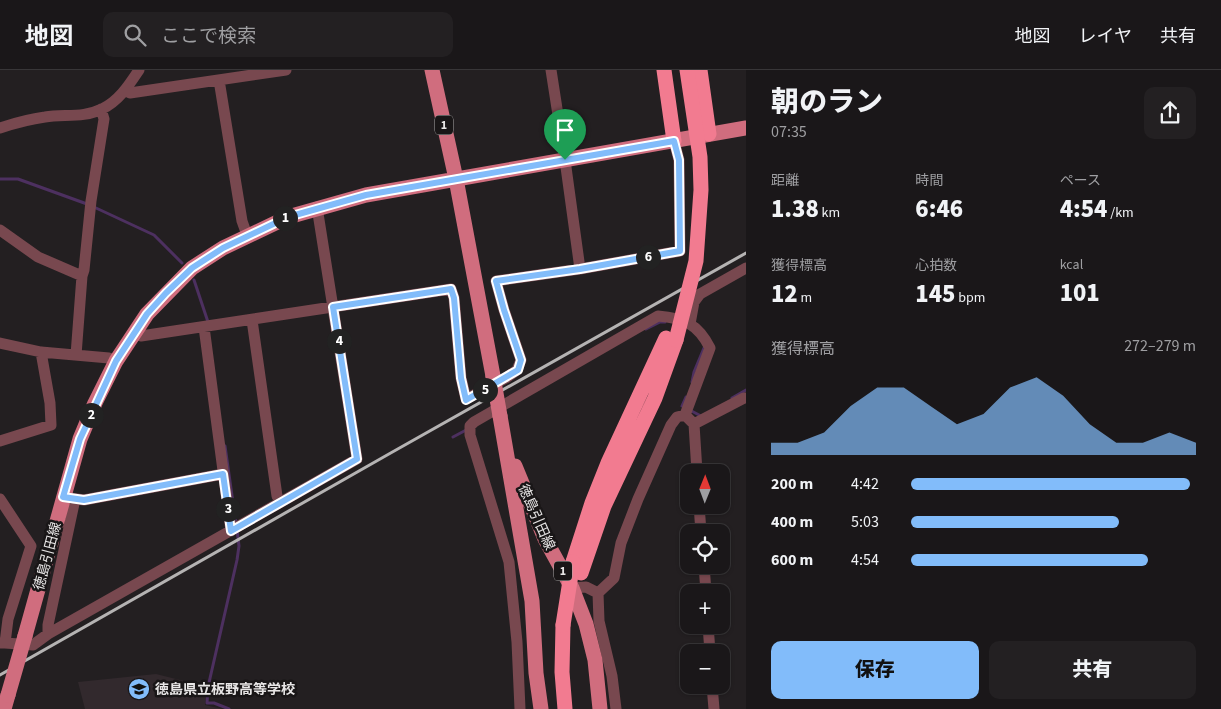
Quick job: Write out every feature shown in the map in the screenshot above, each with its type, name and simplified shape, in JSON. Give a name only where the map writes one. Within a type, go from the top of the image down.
[{"type":"highway","points":[[664,70],[674,141]]},
{"type":"highway","points":[[671,339],[686,260],[690,219],[691,158],[678,70]]},
{"type":"highway","points":[[671,339],[696,261],[701,190],[700,157],[687,70]]},
{"type":"highway","points":[[700,70],[709,134]]},
{"type":"highway","name":"1","points":[[568,627],[577,567],[655,398],[671,339]]},
{"type":"highway","points":[[565,709],[562,672],[568,627]]},
{"type":"highway","points":[[568,627],[573,709]]},
{"type":"main road","name":"徳島引田線","points":[[432,70],[456,179],[532,601],[536,673],[541,709]]},
{"type":"main road","points":[[456,179],[746,128]]},
{"type":"main road","name":"徳島引田線","points":[[6,702],[69,498],[80,439],[116,361],[147,314],[192,268],[223,248],[288,217],[317,207],[366,195],[456,179]]},
{"type":"main road","name":"徳島引田線","points":[[504,439],[545,539],[572,588],[586,624],[595,660],[600,709]]},
{"type":"street","points":[[0,128],[46,116],[86,114],[101,109],[125,90],[139,70]]},
{"type":"street","points":[[125,90],[130,93],[286,70]]},
{"type":"street","points":[[551,70],[580,269]]},
{"type":"street","points":[[219,80],[242,221],[247,236]]},
{"type":"street","points":[[76,355],[82,276],[104,119],[101,109]]},
{"type":"street","points":[[133,334],[141,336],[451,289],[454,298],[461,378],[466,400],[518,370],[521,360],[496,281],[580,269],[680,251],[679,160],[674,141]]},
{"type":"street","points":[[0,499],[31,546],[2,643],[33,645],[48,634],[357,459],[317,207]]},
{"type":"street","points":[[0,230],[38,257],[82,276]]},
{"type":"street","points":[[690,324],[694,302],[700,294],[746,268]]},
{"type":"street","points":[[520,709],[514,604],[509,562],[470,435],[470,426],[511,399],[658,316],[673,318],[690,324],[703,335],[710,348],[685,415]]},
{"type":"street","points":[[252,320],[277,496]]},
{"type":"street","points":[[204,327],[223,474],[235,529]]},
{"type":"street","points":[[0,343],[41,352],[109,358],[116,361]]},
{"type":"street","points":[[0,441],[51,425],[50,403],[41,352]]},
{"type":"street","points":[[694,424],[746,398]]},
{"type":"street","points":[[685,415],[694,424],[696,464]]},
{"type":"street","points":[[616,709],[612,676],[599,621],[598,593],[614,578],[621,543],[671,425],[677,417],[685,415]]},
{"type":"street","points":[[48,634],[69,498],[84,500],[223,474]]},
{"type":"street","points":[[572,588],[586,588],[598,593]]},
{"type":"street","points":[[514,604],[532,601]]},
{"type":"street","points":[[713,694],[714,709]]},
{"type":"shaded area","name":"徳島県立板野高等学校","points":[[156,674],[192,683],[206,696],[205,705],[222,709],[85,709],[78,682]]},
{"type":"waterway","points":[[0,179],[18,179],[87,204]]},
{"type":"waterway","points":[[96,208],[154,235],[182,263]]},
{"type":"waterway","points":[[194,280],[208,322]]},
{"type":"waterway","points":[[646,329],[660,322],[665,322]]},
{"type":"waterway","points":[[692,382],[704,348]]},
{"type":"waterway","points":[[732,398],[746,390]]},
{"type":"waterway","points":[[686,397],[682,406],[701,416]]},
{"type":"waterway","points":[[453,437],[468,429]]},
{"type":"waterway","points":[[225,446],[236,524]]},
{"type":"waterway","points":[[229,709],[214,703],[207,703],[208,687],[237,560],[239,546],[237,530]]},
{"type":"railway","points":[[0,675],[746,253]]},
{"type":"place","name":"徳島県立板野高等学校","points":[[139,689]]},
{"type":"route","points":[[674,141],[679,160],[680,251],[580,269],[496,281],[521,360],[518,370],[466,400],[461,378],[454,298],[451,289],[333,307],[357,459],[231,531],[223,474],[84,500],[63,497],[80,439],[116,361],[147,314],[192,268],[223,248],[247,236],[288,217],[317,207],[366,195],[565,160],[674,141]]}]
